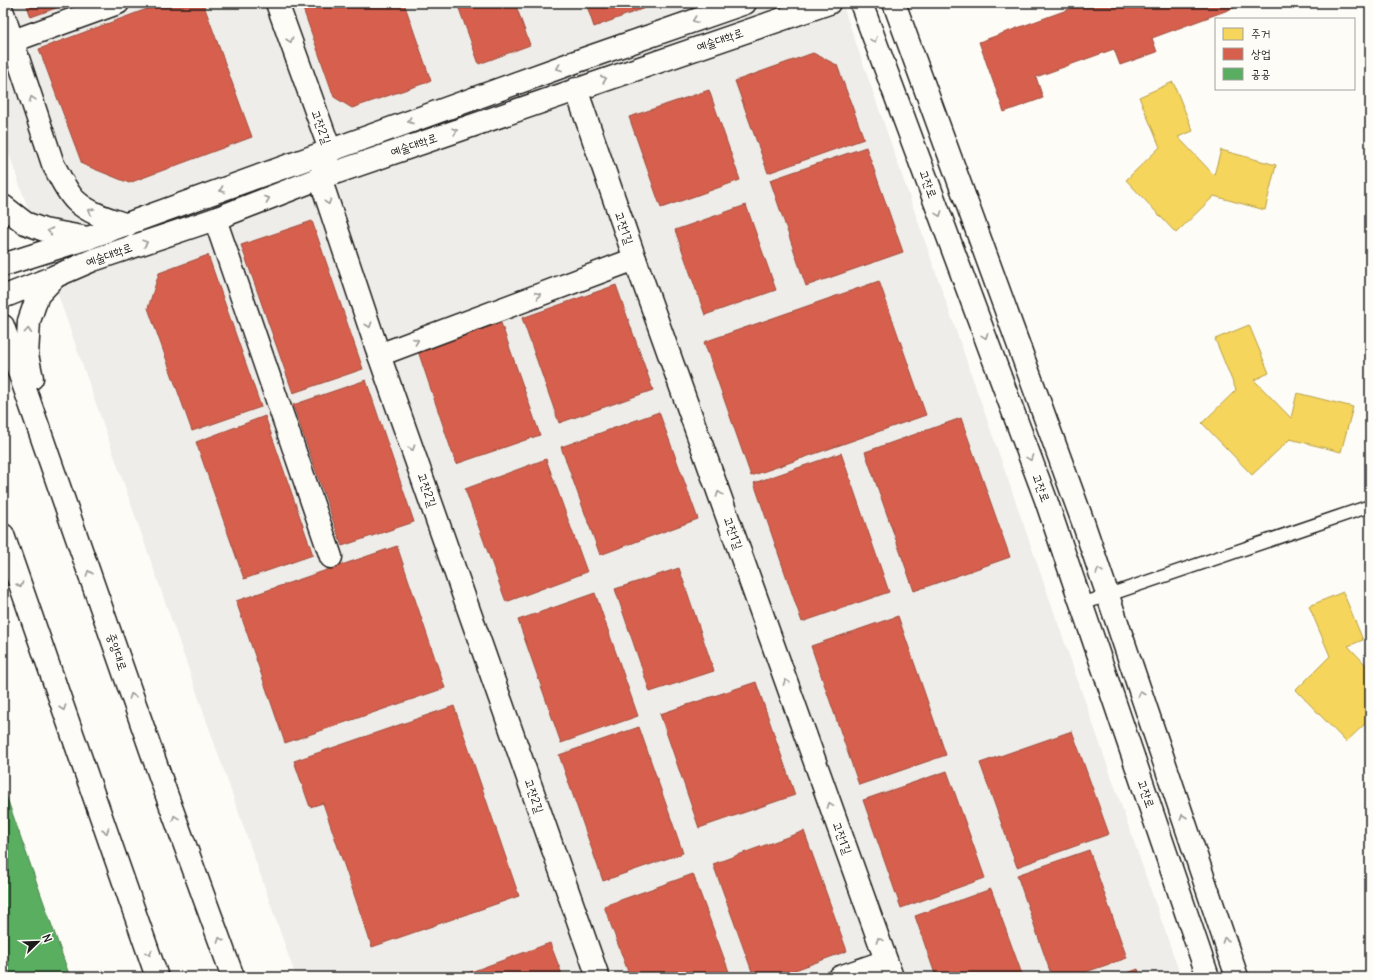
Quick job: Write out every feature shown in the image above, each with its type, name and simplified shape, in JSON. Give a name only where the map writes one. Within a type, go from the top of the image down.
[{"type":"street","points":[[12,41],[118,3]]},
{"type":"street","name":"고잔2길","points":[[277,3],[330,150],[320,178],[379,355],[598,977]]},
{"type":"street","name":"예술대학로","points":[[3,265],[127,225],[330,150],[745,3]]},
{"type":"street","name":"예술대학로","points":[[3,297],[94,260],[215,219],[320,178],[829,3]]},
{"type":"street","name":"고잔로","points":[[861,3],[1046,500],[1208,977]]},
{"type":"street","points":[[894,3],[1083,522],[1237,977]]},
{"type":"street","points":[[3,13],[53,164],[65,185],[76,201],[105,218],[127,225]]},
{"type":"street","name":"고잔1길","points":[[576,89],[635,259],[889,969]]},
{"type":"street","points":[[3,206],[25,223],[44,230],[88,238]]},
{"type":"street","points":[[215,219],[331,557]]},
{"type":"street","points":[[379,355],[635,259]]},
{"type":"street","points":[[56,276],[38,296],[29,321],[26,355],[56,478]]},
{"type":"street","name":"중앙대로","points":[[3,326],[167,796],[233,977]]},
{"type":"street","points":[[3,535],[157,977]]},
{"type":"street","points":[[840,977],[889,969]]},
{"type":"lane","points":[[1082,604],[1370,506]]},
{"type":"shaded area","points":[[3,3],[842,3],[1181,977],[296,977],[3,137]]},
{"type":"building: 주거","points":[[1173,82],[1193,131],[1178,137],[1214,175],[1221,150],[1276,165],[1265,210],[1214,196],[1176,233],[1126,180],[1160,147],[1139,97]]},
{"type":"building: 주거","points":[[1249,325],[1269,373],[1254,380],[1291,418],[1297,393],[1353,407],[1341,452],[1290,439],[1252,475],[1202,423],[1236,390],[1215,339]]},
{"type":"building: 주거","points":[[1343,592],[1363,640],[1348,646],[1370,669],[1370,719],[1346,742],[1296,690],[1330,656],[1309,606]]},
{"type":"building: 상업","points":[[26,3],[70,3],[31,17]]},
{"type":"building: 상업","points":[[163,3],[203,3],[252,137],[129,183],[82,164],[39,49]]},
{"type":"building: 상업","points":[[301,3],[404,3],[431,81],[352,108],[334,97]]},
{"type":"building: 상업","points":[[457,3],[515,3],[530,45],[479,64]]},
{"type":"building: 상업","points":[[586,3],[658,3],[594,27]]},
{"type":"building: 상업","points":[[1086,3],[1238,3],[1239,6],[1152,38],[1157,52],[1120,65],[1114,49],[1036,77],[1043,98],[1004,112],[979,42]]},
{"type":"building: 상업","points":[[813,53],[837,65],[864,139],[768,173],[735,81]]},
{"type":"building: 상업","points":[[709,90],[740,180],[661,208],[629,117]]},
{"type":"building: 상업","points":[[866,147],[903,252],[806,286],[770,180]]},
{"type":"building: 상업","points":[[746,205],[776,290],[705,315],[675,230]]},
{"type":"building: 상업","points":[[312,221],[363,369],[293,393],[241,245]]},
{"type":"building: 상업","points":[[208,255],[261,407],[192,431],[148,308],[159,273]]},
{"type":"building: 상업","points":[[879,281],[926,415],[751,476],[704,342]]},
{"type":"building: 상업","points":[[616,285],[653,390],[559,423],[522,318]]},
{"type":"building: 상업","points":[[501,323],[540,435],[456,464],[418,351]]},
{"type":"building: 상업","points":[[366,380],[414,522],[342,546],[293,405]]},
{"type":"building: 상업","points":[[659,412],[698,519],[600,555],[561,447]]},
{"type":"building: 상업","points":[[265,416],[313,555],[244,579],[196,442]]},
{"type":"building: 상업","points":[[961,418],[1010,557],[914,591],[865,452]]},
{"type":"building: 상업","points":[[841,453],[889,592],[802,622],[754,483]]},
{"type":"building: 상업","points":[[546,459],[587,572],[506,602],[465,489]]},
{"type":"building: 상업","points":[[397,546],[445,688],[285,743],[236,601]]},
{"type":"building: 상업","points":[[679,568],[714,671],[650,692],[615,589]]},
{"type":"building: 상업","points":[[595,593],[638,716],[561,743],[518,620]]},
{"type":"building: 상업","points":[[898,616],[946,755],[859,785],[811,646]]},
{"type":"building: 상업","points":[[756,682],[795,795],[699,828],[660,714]]},
{"type":"building: 상업","points":[[454,706],[519,896],[372,947],[323,803],[310,807],[294,761]]},
{"type":"building: 상업","points":[[639,727],[683,853],[603,881],[559,755]]},
{"type":"building: 상업","points":[[1072,731],[1109,834],[1017,867],[980,763]]},
{"type":"building: 상업","points":[[947,771],[985,878],[901,908],[863,800]]},
{"type":"building: 상업","points":[[804,831],[847,951],[776,977],[754,977],[713,864]]},
{"type":"building: 상업","points":[[1089,850],[1127,958],[1071,977],[1052,977],[1017,875]]},
{"type":"building: 상업","points":[[693,874],[731,977],[630,977],[604,906]]},
{"type":"building: 상업","points":[[991,889],[1023,977],[936,977],[915,916]]},
{"type":"building: 상업","points":[[550,943],[563,977],[457,977]]},
{"type":"building: 상업","points":[[1138,969],[1141,977],[1117,977]]},
{"type":"building: 공공","points":[[3,787],[70,977],[3,977]]}]
